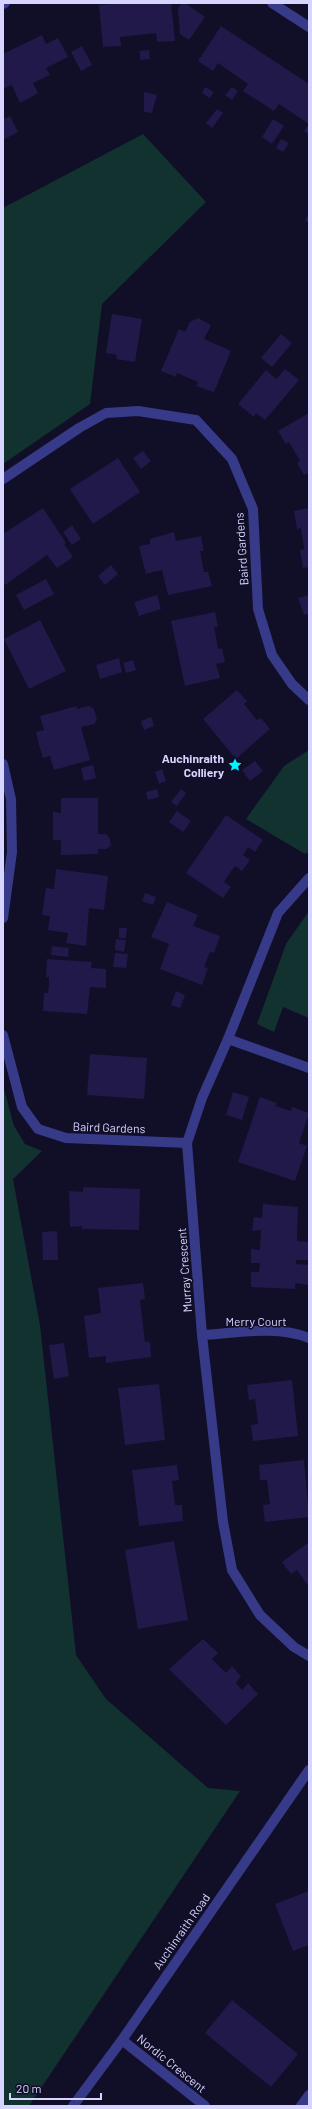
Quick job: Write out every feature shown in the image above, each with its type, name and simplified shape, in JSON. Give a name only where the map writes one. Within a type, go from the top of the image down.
[{"type":"street","points":[[272,3],[309,27]]},
{"type":"street","name":"Baird Gardens","points":[[3,479],[80,428],[106,413],[138,411],[196,420],[232,459],[253,509],[258,608],[272,655],[292,684],[309,700]]},
{"type":"street","points":[[3,764],[11,799],[12,852],[3,918]]},
{"type":"street","name":"Murray Crescent","points":[[309,878],[278,913],[228,1039],[202,1098],[187,1143],[202,1335],[223,1522],[232,1570],[260,1615],[294,1647],[309,1656]]},
{"type":"street","name":"Baird Gardens","points":[[3,1035],[22,1107],[38,1129],[66,1138],[187,1143]]},
{"type":"street","points":[[228,1039],[309,1068]]},
{"type":"street","name":"Merry Court","points":[[202,1335],[266,1332],[298,1334],[309,1338]]},
{"type":"street","name":"Auchinraith Road","points":[[73,2106],[122,2040],[309,1770]]},
{"type":"street","name":"Nordic Crescent","points":[[122,2040],[205,2106]]},
{"type":"street","points":[[301,2106],[309,2095]]},
{"type":"green space","points":[[143,134],[206,202],[102,304],[90,404],[3,464],[3,208]]},
{"type":"green space","points":[[309,750],[309,852],[305,854],[246,819],[284,766]]},
{"type":"green space","points":[[309,911],[309,1018],[283,1007],[274,1032],[257,1024],[286,944]]},
{"type":"green space","points":[[3,1085],[14,1126],[25,1144],[42,1151],[13,1179],[40,1325],[76,1655],[106,1699],[208,1788],[240,1791],[29,2106],[3,2106]]},
{"type":"building","points":[[122,3],[171,3],[175,41],[157,42],[156,33],[120,37],[121,46],[103,47],[99,5]]},
{"type":"building","points":[[182,3],[185,3],[205,17],[189,40],[180,34],[178,8]]},
{"type":"building","points":[[221,26],[309,84],[309,124],[279,104],[274,111],[243,91],[248,84],[218,63],[213,71],[198,61]]},
{"type":"building","points":[[42,35],[46,44],[58,38],[68,57],[46,68],[50,75],[33,83],[38,93],[20,103],[12,85],[3,89],[3,54]]},
{"type":"building","points":[[82,46],[92,65],[81,71],[71,52]]},
{"type":"building","points":[[149,50],[150,59],[140,60],[140,51]]},
{"type":"building","points":[[205,87],[214,92],[210,98],[202,93]]},
{"type":"building","points":[[232,87],[238,91],[232,100],[225,95]]},
{"type":"building","points":[[144,92],[157,95],[152,113],[144,112]]},
{"type":"building","points":[[217,109],[223,113],[212,128],[206,123]]},
{"type":"building","points":[[10,116],[18,132],[3,140],[3,119]]},
{"type":"building","points":[[273,119],[284,126],[272,144],[262,137]]},
{"type":"building","points":[[309,124],[309,135],[304,131]]},
{"type":"building","points":[[281,139],[289,143],[283,152],[276,148]]},
{"type":"building","points":[[309,214],[309,223],[305,220]]},
{"type":"building","points":[[112,314],[142,319],[135,362],[116,359],[117,355],[106,353]]},
{"type":"building","points":[[198,318],[211,325],[204,339],[231,351],[214,392],[196,386],[198,382],[177,373],[176,377],[161,371],[179,329],[185,332],[190,322]]},
{"type":"building","points":[[281,334],[292,343],[272,367],[261,358]]},
{"type":"building","points":[[285,369],[299,380],[265,420],[256,413],[254,417],[238,404],[266,370],[276,379]]},
{"type":"building","points":[[309,413],[309,473],[304,475],[297,463],[300,461],[295,452],[289,442],[286,444],[278,431]]},
{"type":"building","points":[[143,451],[151,461],[141,469],[133,458]]},
{"type":"building","points":[[118,458],[140,492],[93,524],[70,489]]},
{"type":"building","points":[[43,508],[66,543],[64,544],[73,557],[57,568],[47,555],[5,585],[3,583],[3,534]]},
{"type":"building","points":[[309,508],[309,567],[303,568],[300,550],[304,549],[301,528],[297,529],[294,511]]},
{"type":"building","points":[[72,525],[81,539],[72,545],[63,532]]},
{"type":"building","points":[[174,532],[176,541],[201,536],[204,551],[200,551],[204,572],[208,572],[212,586],[168,595],[162,570],[146,574],[139,546],[150,544],[150,539]]},
{"type":"building","points":[[111,565],[118,574],[105,585],[98,576]]},
{"type":"building","points":[[46,579],[54,594],[24,610],[16,595]]},
{"type":"building","points":[[157,595],[161,609],[139,616],[134,602]]},
{"type":"building","points":[[309,595],[309,618],[308,614],[304,615],[298,598]]},
{"type":"building","points":[[215,612],[218,627],[214,627],[218,649],[222,648],[225,662],[216,664],[220,678],[185,686],[171,621]]},
{"type":"building","points":[[40,620],[66,671],[29,689],[4,639]]},
{"type":"building","points":[[119,658],[122,672],[100,679],[96,665]]},
{"type":"building","points":[[133,660],[136,670],[126,673],[123,663]]},
{"type":"building","points":[[237,690],[247,701],[244,704],[257,720],[261,718],[270,729],[236,759],[203,719]]},
{"type":"building","points":[[77,706],[77,709],[89,706],[94,709],[97,720],[94,724],[81,727],[90,760],[54,770],[50,756],[43,758],[39,745],[36,732],[44,730],[40,716]]},
{"type":"building","points":[[151,717],[154,726],[144,730],[141,721]]},
{"type":"building","points":[[255,761],[263,771],[250,781],[242,770]]},
{"type":"building","points":[[93,765],[96,778],[84,781],[81,768]]},
{"type":"building","points":[[162,769],[166,781],[159,784],[155,772]]},
{"type":"building","points":[[157,789],[159,797],[148,800],[146,792]]},
{"type":"building","points":[[181,789],[186,793],[177,806],[171,802]]},
{"type":"building","points":[[61,798],[98,798],[98,834],[106,834],[110,839],[111,846],[106,849],[98,849],[98,854],[61,855],[61,840],[53,840],[53,812],[61,813]]},
{"type":"building","points":[[177,811],[191,821],[183,832],[169,822]]},
{"type":"building","points":[[226,815],[263,840],[255,852],[248,847],[243,855],[250,860],[242,871],[235,866],[229,874],[224,882],[231,887],[223,898],[186,873]]},
{"type":"building","points":[[56,869],[108,876],[104,910],[89,908],[86,946],[66,943],[68,933],[48,930],[50,916],[42,915],[46,888],[54,889]]},
{"type":"building","points":[[145,893],[156,897],[153,905],[142,901]]},
{"type":"building","points":[[167,902],[198,915],[193,926],[220,936],[214,953],[210,952],[204,967],[208,968],[202,985],[160,969],[169,944],[151,937]]},
{"type":"building","points":[[119,928],[127,928],[126,938],[119,938]]},
{"type":"building","points":[[116,939],[126,940],[124,952],[115,950]]},
{"type":"building","points":[[52,946],[69,948],[68,957],[51,955]]},
{"type":"building","points":[[115,953],[128,954],[126,968],[113,967]]},
{"type":"building","points":[[47,959],[92,962],[91,968],[106,969],[106,988],[90,987],[87,1014],[43,1011],[44,993],[48,993],[49,985],[49,977],[46,977]]},
{"type":"building","points":[[176,991],[185,995],[180,1008],[171,1005]]},
{"type":"building","points":[[90,1054],[147,1058],[144,1099],[87,1095]]},
{"type":"building","points":[[233,1092],[249,1097],[242,1120],[226,1115]]},
{"type":"building","points":[[260,1097],[277,1103],[275,1106],[291,1111],[292,1107],[309,1113],[299,1143],[307,1146],[295,1181],[238,1162]]},
{"type":"building","points":[[83,1187],[140,1189],[139,1230],[82,1229],[82,1226],[70,1227],[69,1191],[83,1192]]},
{"type":"building","points":[[263,1204],[298,1207],[297,1241],[309,1242],[309,1260],[296,1260],[296,1264],[309,1265],[308,1285],[295,1283],[295,1289],[251,1287],[251,1272],[259,1272],[260,1263],[251,1263],[251,1249],[260,1250],[261,1230],[252,1231],[254,1217],[262,1218]]},
{"type":"building","points":[[57,1231],[58,1260],[43,1260],[42,1232]]},
{"type":"building","points":[[143,1283],[145,1299],[140,1300],[145,1342],[150,1342],[151,1357],[106,1363],[106,1356],[89,1358],[84,1316],[101,1313],[98,1288]]},
{"type":"building","points":[[64,1343],[69,1376],[54,1379],[49,1345]]},
{"type":"building","points":[[292,1380],[298,1436],[253,1441],[251,1425],[258,1424],[255,1399],[249,1400],[247,1385]]},
{"type":"building","points":[[159,1384],[165,1440],[125,1445],[118,1388]]},
{"type":"building","points":[[304,1460],[309,1517],[265,1522],[263,1505],[270,1504],[267,1480],[260,1480],[259,1465]]},
{"type":"building","points":[[177,1465],[179,1480],[172,1481],[175,1505],[182,1505],[183,1521],[139,1526],[132,1470]]},
{"type":"building","points":[[174,1541],[188,1620],[138,1629],[125,1550]]},
{"type":"building","points":[[309,1542],[309,1587],[297,1570],[291,1574],[282,1562]]},
{"type":"building","points":[[203,1639],[218,1653],[212,1659],[226,1673],[232,1666],[241,1676],[236,1683],[242,1690],[248,1683],[258,1694],[226,1725],[169,1669]]},
{"type":"building","points":[[309,1891],[309,1945],[293,1951],[275,1904]]},
{"type":"building","points":[[232,2000],[298,2054],[271,2087],[205,2033]]},
{"type":"place","name":"Auchinraith Colliery","points":[[235,765]]}]
